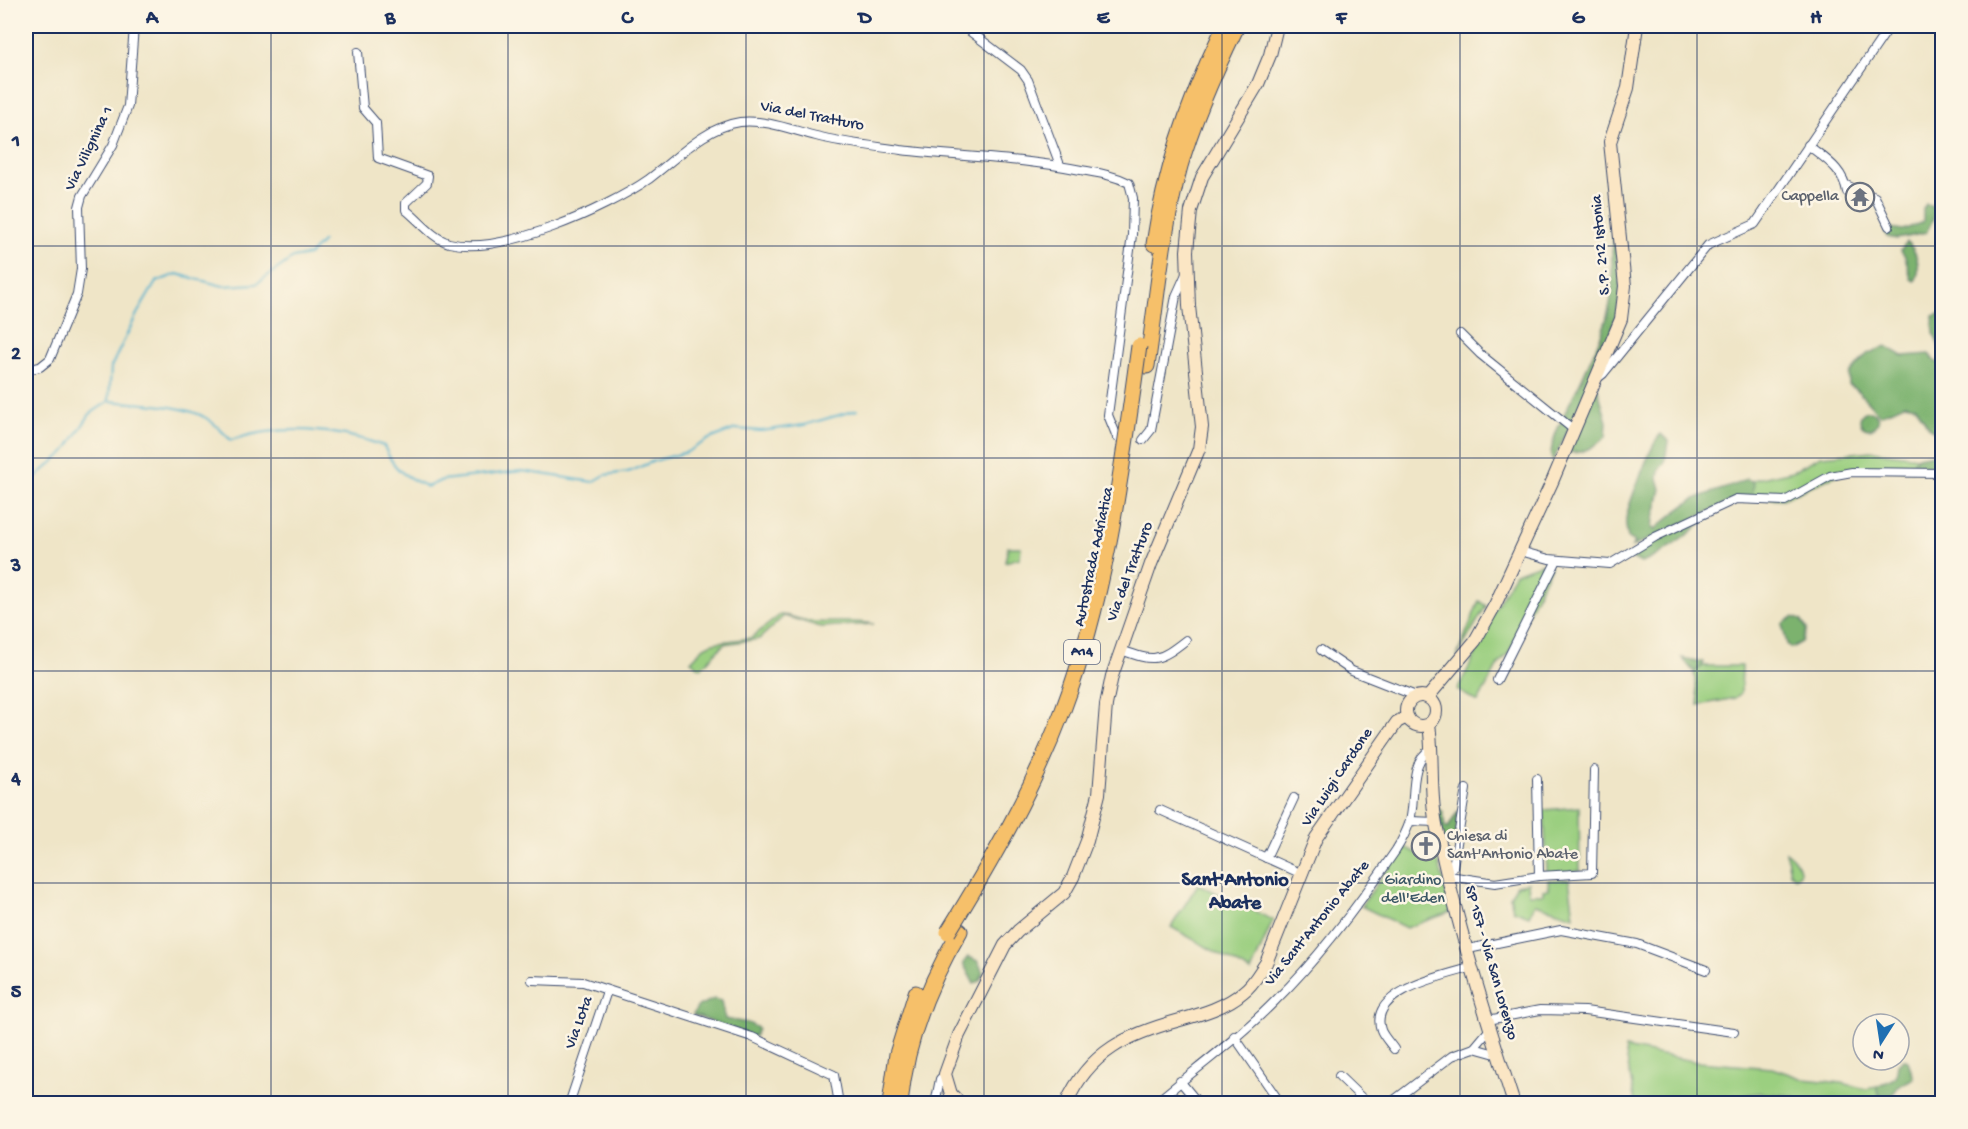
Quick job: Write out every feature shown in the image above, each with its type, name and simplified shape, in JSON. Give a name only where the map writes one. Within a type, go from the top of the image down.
[{"type":"highway","name":"Autostrada Adriatica","points":[[900,1104],[905,1064],[920,1012],[954,931],[1020,809],[1048,747],[1075,675],[1092,620],[1108,545],[1157,224],[1170,163],[1189,105],[1225,26]]},
{"type":"highway","name":"Autostrada Adriatica","points":[[890,1104],[895,1064],[905,1023],[923,978],[1033,805],[1078,697],[1110,584],[1132,471],[1167,227],[1180,168],[1198,111],[1236,26]]},
{"type":"main road","name":"Via del Tratturo","points":[[945,1074],[959,1035],[1005,945],[1017,931],[1064,893],[1073,877],[1099,794],[1106,705],[1120,650],[1167,522],[1199,449],[1202,428],[1189,306],[1191,211],[1202,177],[1258,84],[1270,55],[1277,26]]},
{"type":"main road","name":"S.P. 212 Istonia","points":[[1520,551],[1621,319],[1625,298],[1610,148],[1612,129],[1628,88],[1637,26]]},
{"type":"main road","name":"Via Luigi Cardone","points":[[1066,1104],[1085,1073],[1104,1052],[1116,1043],[1157,1027],[1202,1014],[1243,992],[1266,963],[1316,838],[1396,722],[1407,717],[1407,707],[1422,697],[1475,641],[1520,551]]},
{"type":"main road","points":[[1407,717],[1419,726],[1429,724],[1437,711],[1435,703],[1422,697]]},
{"type":"main road","name":"SP 157 - Via San Lorenzo","points":[[1429,724],[1430,776],[1436,822],[1468,949],[1514,1104]]},
{"type":"main road","points":[[945,1074],[951,1095],[961,1104]]},
{"type":"street","name":"Via Vilignina 1","points":[[26,370],[40,368],[50,359],[77,294],[81,269],[79,207],[82,196],[113,145],[128,106],[134,26]]},
{"type":"street","points":[[963,26],[1021,70],[1028,80],[1060,165]]},
{"type":"street","points":[[1596,379],[1603,374],[1708,245],[1755,224],[1890,26]]},
{"type":"street","name":"Via del Tratturo","points":[[358,52],[363,108],[376,123],[378,158],[428,176],[427,183],[405,203],[406,210],[436,237],[449,243],[507,241],[554,226],[600,207],[647,180],[713,131],[738,122],[756,122],[818,137],[902,150],[1060,165],[1118,177],[1129,183],[1133,198],[1132,236],[1108,415],[1117,437]]},
{"type":"street","points":[[1808,145],[1837,167],[1845,178],[1846,188],[1875,197],[1889,226]]},
{"type":"street","points":[[1143,440],[1151,430],[1176,296],[1188,270]]},
{"type":"street","points":[[1460,333],[1480,354],[1574,430]]},
{"type":"street","points":[[1520,551],[1557,560],[1610,564],[1655,537],[1736,499],[1785,501],[1830,476],[1862,472],[1942,473]]},
{"type":"street","points":[[1497,680],[1557,560]]},
{"type":"street","points":[[1120,650],[1152,658],[1164,657],[1186,640]]},
{"type":"street","points":[[1321,650],[1352,671],[1422,697]]},
{"type":"street","name":"Via Sant'Antonio Abate","points":[[1154,1104],[1277,1000],[1342,923],[1397,847],[1410,821],[1412,788],[1420,761],[1431,749]]},
{"type":"street","points":[[1466,789],[1453,867],[1449,875],[1495,883],[1539,876],[1592,873],[1594,770]]},
{"type":"street","points":[[1537,779],[1539,876]]},
{"type":"street","points":[[1266,858],[1294,798]]},
{"type":"street","points":[[1160,810],[1302,874]]},
{"type":"street","points":[[1410,821],[1436,822]]},
{"type":"street","points":[[1468,949],[1561,930],[1637,944],[1706,970]]},
{"type":"street","points":[[1394,1049],[1381,1030],[1380,1017],[1389,999],[1408,989],[1473,967]]},
{"type":"street","name":"Via Lota","points":[[532,980],[583,982],[607,991],[569,1104]]},
{"type":"street","points":[[607,991],[752,1037],[819,1066],[834,1075],[839,1104]]},
{"type":"street","points":[[1474,1048],[1489,1024],[1540,1010],[1585,1011],[1734,1032]]},
{"type":"street","points":[[1234,1036],[1281,1104]]},
{"type":"street","points":[[1389,1104],[1452,1056],[1474,1048],[1499,1055]]},
{"type":"street","points":[[936,1104],[939,1079],[945,1074]]},
{"type":"street","points":[[1339,1076],[1365,1101],[1361,1104]]},
{"type":"street","points":[[1180,1081],[1199,1104]]},
{"type":"street","points":[[936,1104],[951,1095]]},
{"type":"green space","points":[[1926,204],[1933,207],[1934,217],[1926,233],[1897,239],[1887,237],[1885,233],[1890,228],[1903,230],[1923,222],[1923,209]]},
{"type":"green space","points":[[1614,233],[1620,289],[1613,327],[1590,386],[1553,461],[1552,444],[1556,432],[1605,323],[1611,300]]},
{"type":"green space","points":[[1906,242],[1916,254],[1918,272],[1915,281],[1911,279],[1905,256],[1901,251]]},
{"type":"green space","points":[[1942,315],[1942,354],[1934,333],[1933,316]]},
{"type":"green space","points":[[1886,346],[1903,356],[1930,354],[1934,361],[1942,364],[1942,436],[1929,428],[1916,406],[1904,404],[1880,415],[1856,389],[1849,385],[1849,375],[1867,354]]},
{"type":"green space","points":[[1597,386],[1607,422],[1606,437],[1583,451],[1568,452]]},
{"type":"green space","points":[[1869,411],[1875,414],[1878,420],[1875,426],[1869,429],[1863,426],[1860,420],[1863,414]]},
{"type":"green space","points":[[1661,434],[1668,441],[1665,462],[1659,470],[1658,478],[1661,489],[1652,527],[1654,530],[1693,500],[1746,479],[1754,482],[1752,497],[1736,499],[1632,547],[1635,542],[1628,538],[1627,512],[1647,460]]},
{"type":"green space","points":[[1873,451],[1918,457],[1913,462],[1919,470],[1865,468],[1846,471],[1783,499],[1752,497],[1752,480],[1793,471],[1821,456]]},
{"type":"green space","points":[[1942,452],[1942,471],[1916,468],[1913,462],[1918,457]]},
{"type":"green space","points":[[1706,516],[1688,535],[1656,556],[1641,563],[1632,558],[1632,554],[1656,538]]},
{"type":"green space","points":[[1008,547],[1021,547],[1020,558],[1005,562]]},
{"type":"green space","points":[[1540,564],[1551,566],[1508,654],[1498,665],[1478,702],[1457,690],[1476,654],[1474,646],[1515,573]]},
{"type":"green space","points":[[1479,601],[1486,606],[1457,656]]},
{"type":"green space","points":[[780,615],[812,622],[874,624],[821,627],[784,616],[759,639],[724,644],[701,668],[691,661],[704,647],[712,643],[751,638]]},
{"type":"green space","points":[[1793,617],[1801,620],[1807,629],[1802,642],[1791,648],[1787,644],[1782,624]]},
{"type":"green space","points":[[1682,658],[1703,662],[1703,666],[1694,672]]},
{"type":"green space","points":[[1703,666],[1742,666],[1741,693],[1735,698],[1699,705],[1694,672]]},
{"type":"green space","points":[[1437,806],[1443,812],[1445,828],[1448,828],[1458,811],[1456,839],[1447,845],[1443,844]]},
{"type":"green space","points":[[1579,807],[1580,871],[1547,873],[1544,810]]},
{"type":"green space","name":"Giardino dell'Eden","points":[[1404,847],[1428,859],[1437,855],[1451,912],[1406,928],[1361,906]]},
{"type":"green space","points":[[1786,852],[1798,864],[1800,874],[1796,877],[1790,873]]},
{"type":"green space","points":[[1569,879],[1574,916],[1535,904],[1529,916],[1513,910],[1510,896],[1517,885],[1528,883],[1529,894],[1543,894],[1543,890],[1549,889],[1548,880]]},
{"type":"green space","points":[[1198,884],[1273,920],[1251,972],[1171,927]]},
{"type":"green space","points":[[968,957],[978,961],[983,973],[980,981],[974,984],[963,963]]},
{"type":"green space","points":[[714,999],[721,1001],[725,1019],[748,1023],[758,1028],[754,1037],[693,1015],[698,1006]]},
{"type":"green space","points":[[1625,1048],[1698,1062],[1772,1068],[1804,1079],[1842,1083],[1866,1089],[1877,1087],[1880,1096],[1868,1103],[1796,1104],[1794,1096],[1759,1093],[1688,1103],[1635,1103]]},
{"type":"green space","points":[[1911,1070],[1914,1078],[1899,1086],[1892,1095],[1880,1096],[1877,1087],[1896,1077],[1897,1072],[1911,1072]]},
{"type":"waterway","points":[[26,485],[65,452],[90,414],[109,401],[111,367],[137,314],[156,282],[177,274],[223,286],[256,284],[293,258],[309,255],[323,241]]},
{"type":"waterway","points":[[109,401],[172,407],[196,413],[213,423],[231,440],[288,430],[327,432],[365,440],[384,446],[392,462],[401,472],[427,487],[442,480],[522,471],[593,482],[605,475],[628,472],[654,461],[687,452],[709,439],[736,429],[761,431],[804,425],[857,410]]},
{"type":"place","name":"Cappella","points":[[1860,197]]},
{"type":"place","name":"Chiesa di Sant'Antonio Abate","points":[[1426,846]]},
{"type":"district","name":"Sant'Antonio Abate","points":[[1235,892]]}]
